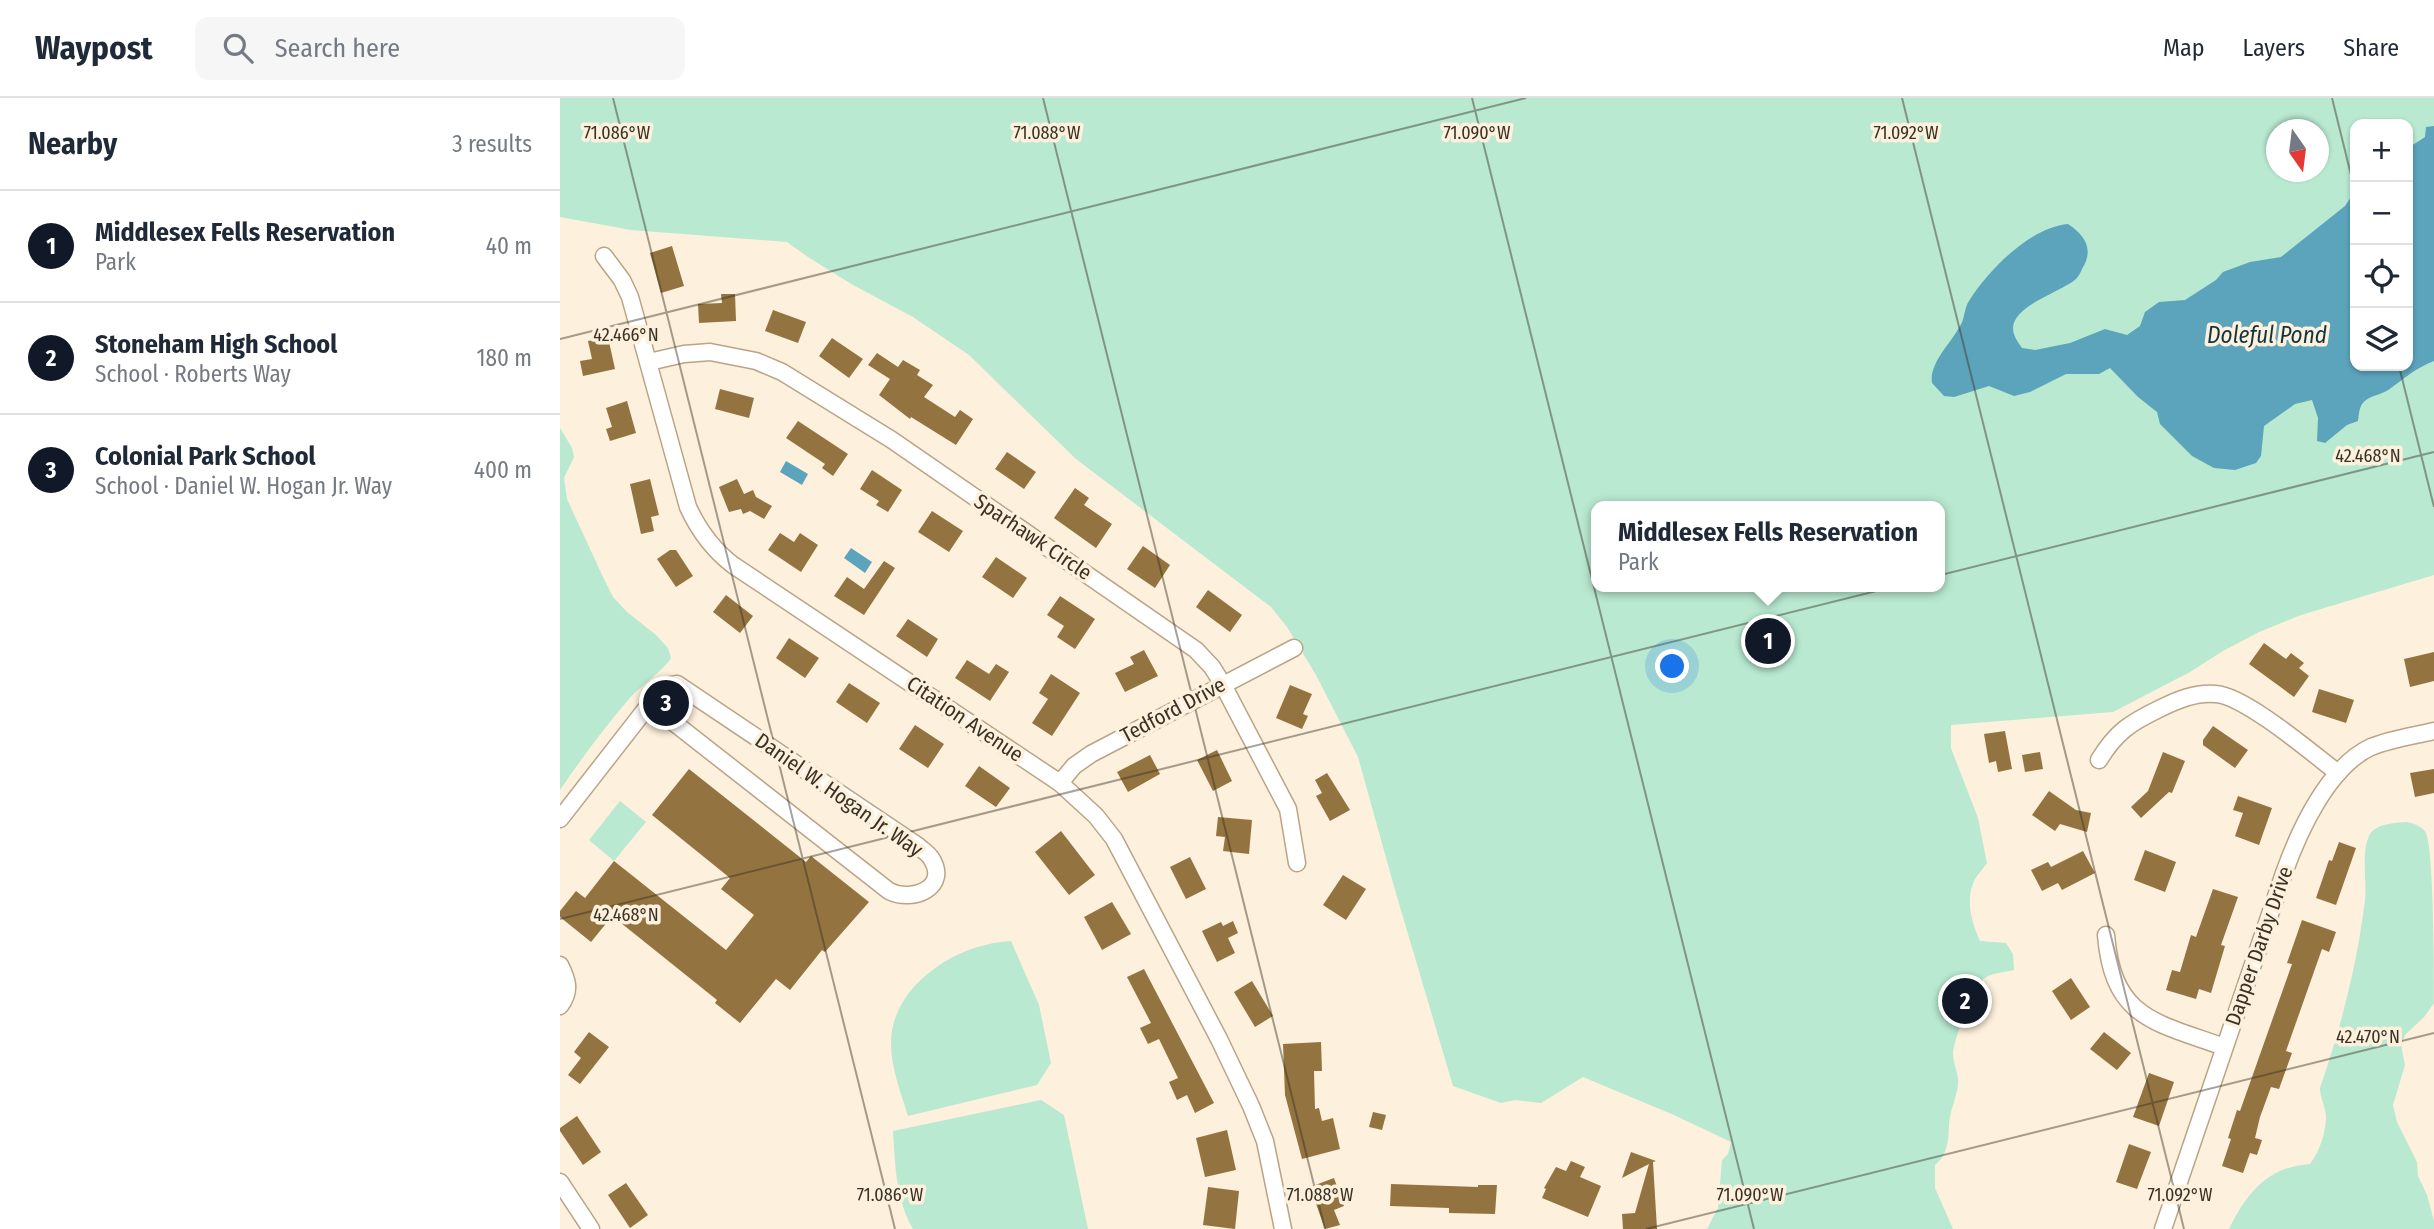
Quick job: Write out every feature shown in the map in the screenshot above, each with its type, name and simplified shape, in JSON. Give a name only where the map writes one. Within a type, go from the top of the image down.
[{"type":"street","name":"Citation Avenue","points":[[604,256],[626,287],[688,507],[699,529],[716,550],[733,565],[1060,783],[1097,816],[1114,839],[1213,1027],[1258,1122],[1272,1170],[1283,1229]]},
{"type":"street","name":"Sparhawk Circle","points":[[649,362],[684,354],[710,352],[756,361],[793,378],[892,440],[1205,657],[1222,683],[1288,809],[1297,863]]},
{"type":"street","name":"Tedford Drive","points":[[1060,783],[1074,766],[1091,754],[1222,683],[1294,648]]},
{"type":"street","name":"Daniel W. Hogan Jr. Way","points":[[560,819],[641,715],[663,687],[677,684],[918,846],[933,863],[935,873],[932,884],[924,892],[911,896],[897,895],[889,891],[659,711],[651,710],[641,715]]},
{"type":"street","points":[[2099,760],[2118,733],[2132,722],[2187,697],[2217,694],[2231,697],[2253,710],[2338,773]]},
{"type":"street","name":"Dapper Darby Drive","points":[[2163,1229],[2292,850],[2308,820],[2338,773],[2352,759],[2372,747],[2434,731]]},
{"type":"street","points":[[2106,934],[2113,977],[2123,995],[2139,1014],[2164,1026],[2224,1047]]},
{"type":"street","points":[[560,965],[568,988],[560,1006]]},
{"type":"street","points":[[560,1182],[591,1229]]},
{"type":"green space","points":[[560,98],[2434,98],[2434,575],[2301,615],[2259,632],[2113,712],[1951,725],[1951,748],[1978,818],[1987,863],[1971,889],[1972,919],[1980,941],[2006,943],[2013,954],[2014,970],[1990,975],[1979,984],[1954,1046],[1953,1057],[1958,1084],[1946,1147],[1943,1157],[1935,1165],[1935,1188],[1953,1229],[1707,1229],[1718,1208],[1722,1160],[1728,1154],[1731,1142],[1583,1077],[1541,1103],[1515,1100],[1501,1103],[1453,1086],[1358,757],[1316,675],[1287,627],[1271,607],[1076,459],[969,355],[913,317],[853,285],[787,242],[631,230],[560,217]]},
{"type":"green space","points":[[560,428],[572,448],[574,457],[564,478],[567,499],[603,577],[613,597],[656,635],[668,648],[671,658],[633,694],[560,790]]},
{"type":"green space","points":[[620,801],[646,822],[614,861],[589,840]]},
{"type":"green space","points":[[2408,822],[2426,833],[2429,845],[2434,1003],[2405,1035],[2401,1045],[2405,1065],[2393,1105],[2397,1122],[2417,1162],[2418,1176],[2427,1195],[2434,1229],[2229,1229],[2243,1204],[2260,1184],[2282,1170],[2310,1164],[2314,1159],[2325,1128],[2326,1116],[2320,1088],[2335,1042],[2358,948],[2365,900],[2367,843],[2376,828]]},
{"type":"green space","points":[[1011,941],[1039,1005],[1051,1063],[1037,1085],[908,1116],[891,1052],[894,1022],[902,1003],[931,971],[950,959],[970,950]]},
{"type":"green space","points":[[1041,1100],[1064,1115],[1088,1229],[913,1229],[900,1194],[893,1131]]},
{"type":"water","name":"Doleful Pond","points":[[2434,126],[2434,361],[2388,390],[2366,400],[2361,407],[2358,421],[2347,425],[2325,443],[2317,441],[2318,418],[2312,400],[2295,404],[2264,426],[2261,456],[2256,463],[2235,470],[2214,468],[2192,456],[2160,424],[2157,412],[2110,368],[2099,374],[2066,374],[2030,392],[2014,396],[1989,386],[1954,397],[1944,396],[1932,383],[1937,361],[1962,323],[1967,304],[1977,289],[2012,252],[2040,233],[2068,224],[2084,239],[2088,250],[2086,262],[2076,279],[2029,306],[2015,320],[2013,331],[2017,341],[2022,348],[2035,350],[2070,343],[2105,329],[2127,335],[2140,326],[2145,312],[2159,302],[2185,300],[2216,280],[2223,272],[2250,262],[2281,257],[2345,206],[2350,198],[2350,371],[2413,371],[2413,145],[2425,137],[2426,127]]},
{"type":"water","points":[[786,461],[808,474],[802,485],[780,472]]},
{"type":"water","points":[[851,548],[872,562],[865,573],[844,558]]},
{"type":"building","points":[[672,246],[684,286],[661,293],[650,253]]},
{"type":"building","points":[[721,294],[735,294],[736,321],[699,323],[698,304],[722,303]]},
{"type":"building","points":[[773,310],[806,322],[798,343],[765,331]]},
{"type":"building","points":[[608,337],[615,369],[583,376],[580,361],[592,359],[588,341]]},
{"type":"building","points":[[832,338],[863,359],[849,378],[819,356]]},
{"type":"building","points":[[877,353],[898,367],[903,360],[920,370],[917,375],[933,385],[924,397],[955,417],[960,410],[973,419],[956,445],[911,417],[910,419],[879,395],[890,379],[868,365]]},
{"type":"building","points":[[720,389],[754,398],[749,418],[715,409]]},
{"type":"building","points":[[627,401],[636,433],[610,441],[606,429],[612,427],[606,408]]},
{"type":"building","points":[[798,421],[848,454],[833,476],[822,468],[825,464],[786,438]]},
{"type":"building","points":[[1007,452],[1036,472],[1024,489],[995,469]]},
{"type":"building","points":[[872,470],[902,490],[888,512],[876,505],[879,501],[860,489]]},
{"type":"building","points":[[650,479],[659,515],[651,517],[654,531],[641,534],[630,484]]},
{"type":"building","points":[[737,479],[744,494],[753,490],[756,497],[772,506],[764,519],[750,511],[743,514],[741,509],[729,512],[719,487]]},
{"type":"building","points":[[1075,488],[1089,498],[1084,505],[1112,524],[1096,548],[1054,518]]},
{"type":"building","points":[[932,511],[963,531],[949,552],[918,532]]},
{"type":"building","points":[[780,533],[794,542],[800,533],[818,545],[801,572],[768,550]]},
{"type":"building","points":[[1143,546],[1170,565],[1155,588],[1127,569]]},
{"type":"building","points":[[670,550],[676,550],[693,576],[676,587],[657,559]]},
{"type":"building","points":[[996,557],[1027,578],[1013,598],[982,577]]},
{"type":"building","points":[[884,561],[895,568],[864,615],[834,596],[847,577],[864,589]]},
{"type":"building","points":[[1208,590],[1242,615],[1230,632],[1196,607]]},
{"type":"building","points":[[726,595],[753,616],[740,633],[713,612]]},
{"type":"building","points":[[1060,596],[1095,619],[1075,649],[1057,637],[1064,626],[1047,615]]},
{"type":"building","points":[[908,619],[938,639],[927,657],[896,636]]},
{"type":"building","points":[[789,638],[819,658],[805,678],[776,658]]},
{"type":"building","points":[[2264,643],[2286,659],[2291,653],[2304,663],[2299,668],[2309,676],[2294,697],[2249,664]]},
{"type":"building","points":[[1144,650],[1158,676],[1125,692],[1115,673],[1134,664],[1130,657]]},
{"type":"building","points":[[2434,652],[2434,681],[2410,687],[2404,659]]},
{"type":"building","points":[[967,660],[989,674],[996,664],[1009,672],[990,701],[955,678]]},
{"type":"building","points":[[1051,674],[1080,693],[1052,736],[1032,723],[1048,699],[1039,693]]},
{"type":"building","points":[[849,683],[880,703],[867,723],[836,702]]},
{"type":"building","points":[[1290,685],[1312,694],[1303,714],[1308,716],[1302,729],[1276,718]]},
{"type":"building","points":[[2319,689],[2354,700],[2346,723],[2312,712]]},
{"type":"building","points":[[915,725],[944,744],[928,768],[899,749]]},
{"type":"building","points":[[2213,726],[2248,750],[2235,768],[2203,745],[2203,740]]},
{"type":"building","points":[[2005,731],[2012,769],[1998,772],[1996,761],[1989,763],[1984,734]]},
{"type":"building","points":[[1217,750],[1232,781],[1213,791],[1197,760]]},
{"type":"building","points":[[2040,752],[2043,769],[2025,772],[2022,755]]},
{"type":"building","points":[[2163,752],[2185,761],[2172,793],[2169,792],[2141,818],[2131,807],[2148,791]]},
{"type":"building","points":[[1150,755],[1160,774],[1128,792],[1117,772]]},
{"type":"building","points":[[979,766],[1010,788],[996,807],[965,786]]},
{"type":"building","points":[[689,769],[806,862],[811,856],[869,902],[825,952],[822,950],[790,990],[776,979],[740,1023],[715,1003],[717,1000],[616,919],[613,923],[609,920],[591,942],[560,917],[560,911],[576,891],[585,898],[614,861],[726,950],[754,915],[721,889],[730,878],[652,815]]},
{"type":"building","points":[[2434,769],[2434,793],[2415,797],[2410,773]]},
{"type":"building","points":[[1327,773],[1350,810],[1330,821],[1316,796],[1322,793],[1315,780]]},
{"type":"building","points":[[2049,791],[2076,810],[2091,813],[2087,832],[2060,824],[2055,831],[2032,815]]},
{"type":"building","points":[[2238,796],[2272,808],[2259,845],[2235,836],[2243,813],[2233,810]]},
{"type":"building","points":[[1218,817],[1252,820],[1249,854],[1223,851],[1225,837],[1216,836]]},
{"type":"building","points":[[1061,831],[1095,875],[1069,895],[1035,852]]},
{"type":"building","points":[[2339,842],[2356,848],[2336,905],[2316,898],[2329,860],[2332,861]]},
{"type":"building","points":[[2145,850],[2176,862],[2165,892],[2134,880]]},
{"type":"building","points":[[2083,851],[2095,873],[2062,890],[2058,883],[2042,891],[2031,870],[2048,862],[2051,867]]},
{"type":"building","points":[[1190,857],[1206,889],[1186,899],[1170,867]]},
{"type":"building","points":[[1343,875],[1366,889],[1346,920],[1323,905]]},
{"type":"building","points":[[2213,889],[2238,897],[2221,945],[2225,946],[2211,993],[2199,989],[2196,999],[2166,990],[2172,970],[2180,972],[2191,935],[2196,937]]},
{"type":"building","points":[[1112,902],[1131,934],[1102,950],[1084,917]]},
{"type":"building","points":[[2302,920],[2336,932],[2329,952],[2322,949],[2286,1051],[2292,1053],[2279,1089],[2271,1087],[2260,1117],[2255,1138],[2262,1140],[2257,1155],[2250,1153],[2243,1173],[2222,1166],[2231,1139],[2228,1138],[2292,964],[2287,963]]},
{"type":"building","points":[[1233,921],[1238,933],[1228,938],[1235,953],[1217,962],[1202,931],[1221,922],[1223,926]]},
{"type":"building","points":[[1144,969],[1214,1103],[1195,1113],[1187,1095],[1177,1100],[1169,1082],[1178,1078],[1159,1039],[1148,1044],[1140,1028],[1151,1023],[1127,977]]},
{"type":"building","points":[[2071,978],[2090,1007],[2071,1020],[2052,991]]},
{"type":"building","points":[[1252,981],[1273,1016],[1255,1027],[1234,992]]},
{"type":"building","points":[[589,1032],[609,1047],[580,1084],[568,1075],[581,1058],[574,1052]]},
{"type":"building","points":[[2104,1032],[2131,1053],[2117,1070],[2090,1049]]},
{"type":"building","points":[[1321,1042],[1322,1071],[1314,1071],[1315,1109],[1319,1108],[1322,1121],[1333,1118],[1340,1149],[1302,1159],[1285,1095],[1283,1044]]},
{"type":"building","points":[[2149,1073],[2174,1082],[2159,1126],[2133,1117]]},
{"type":"building","points":[[1373,1112],[1386,1115],[1382,1130],[1369,1127]]},
{"type":"building","points":[[577,1116],[601,1152],[583,1165],[560,1131],[560,1128]]},
{"type":"building","points":[[1227,1130],[1236,1170],[1205,1177],[1196,1138]]},
{"type":"building","points":[[2129,1144],[2151,1152],[2137,1189],[2116,1182]]},
{"type":"building","points":[[1631,1152],[1656,1161],[1653,1162],[1657,1229],[1623,1229],[1622,1214],[1635,1213],[1649,1164],[1622,1178]]},
{"type":"building","points":[[1571,1161],[1585,1167],[1580,1177],[1601,1186],[1588,1217],[1542,1198],[1546,1189],[1544,1188],[1556,1167],[1566,1171]]},
{"type":"building","points":[[1334,1178],[1344,1206],[1334,1210],[1340,1225],[1325,1229],[1310,1187]]},
{"type":"building","points":[[626,1183],[648,1215],[630,1228],[608,1195]]},
{"type":"building","points":[[1391,1184],[1478,1187],[1497,1185],[1495,1214],[1449,1213],[1449,1208],[1390,1206]]},
{"type":"building","points":[[1208,1187],[1239,1191],[1235,1229],[1203,1225]]},
{"type":"place","name":"Middlesex Fells Reservation","points":[[1768,641]]},
{"type":"place","name":"Colonial Park School","points":[[666,703]]},
{"type":"place","name":"Stoneham High School","points":[[1965,1001]]}]
